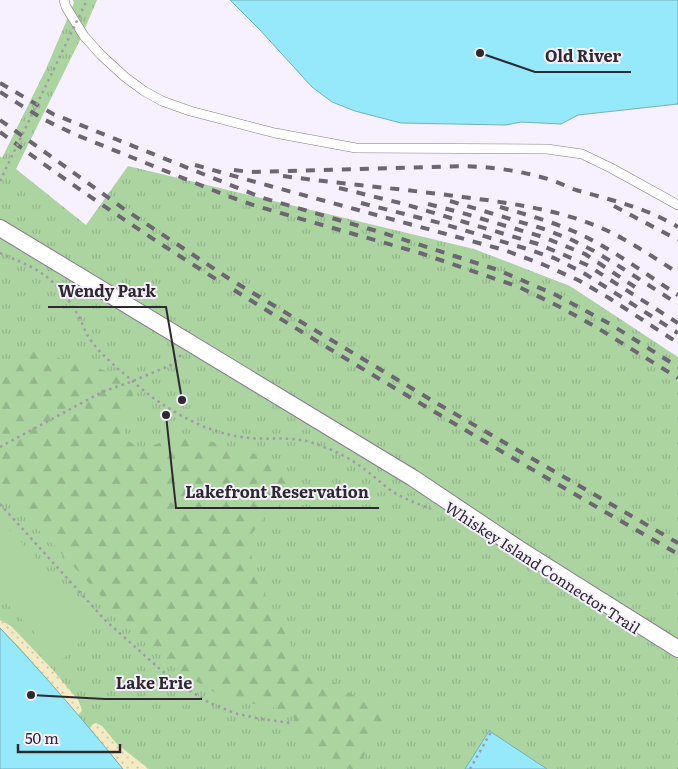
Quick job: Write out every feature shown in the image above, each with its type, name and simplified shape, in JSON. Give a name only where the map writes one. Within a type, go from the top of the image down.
[{"type":"street","points":[[0,228],[413,478],[519,549],[678,649]]},
{"type":"lane","points":[[64,0],[66,7],[84,36],[125,77],[162,101],[190,112],[275,133],[356,148],[547,149],[582,154],[612,168],[678,205]]},
{"type":"path","points":[[0,181],[87,0]]},
{"type":"path","name":"Whiskey Island Connector Trail","points":[[0,253],[44,275],[62,292],[79,317],[92,343],[154,399],[188,420],[218,432],[248,438],[295,439],[312,442],[344,456],[407,500],[436,512]]},
{"type":"path","points":[[0,447],[102,392],[171,365],[192,344]]},
{"type":"path","points":[[0,504],[105,620],[162,671],[187,690],[210,703],[234,713],[290,723]]},
{"type":"path","points":[[470,769],[491,732]]},
{"type":"green space","points":[[73,0],[97,0],[80,40],[16,169],[86,225],[128,166],[474,249],[570,286],[678,357],[678,769],[0,769],[0,156],[2,158],[46,69],[74,3]]},
{"type":"green space","points":[[46,350],[66,362],[98,368],[133,381],[133,404],[123,423],[126,440],[143,449],[173,438],[193,435],[233,449],[266,456],[288,471],[296,490],[265,516],[248,539],[256,577],[290,643],[308,667],[363,702],[401,716],[375,731],[360,769],[350,769],[301,740],[294,718],[277,708],[226,699],[180,672],[134,632],[0,489],[0,380],[9,375],[16,354]]},
{"type":"green space","points":[[0,520],[98,624],[61,661],[0,596]]},
{"type":"sand","points":[[0,620],[11,626],[53,670],[78,700],[82,711],[78,715],[0,628]]},
{"type":"sand","points":[[96,723],[102,726],[117,744],[149,769],[123,769],[90,728]]},
{"type":"water","points":[[230,0],[678,0],[678,104],[578,115],[561,124],[521,122],[506,125],[401,123],[355,111],[332,102],[312,87]]},
{"type":"water","points":[[0,628],[63,697],[123,769],[0,769]]},
{"type":"water","points":[[489,731],[491,732],[547,769],[465,769]]},
{"type":"railway","points":[[0,83],[53,114],[263,198],[380,232],[498,270],[554,294],[610,324],[678,367]]},
{"type":"railway","points":[[0,92],[43,119],[74,134],[225,195],[256,206],[420,253],[519,287],[596,327],[678,378]]},
{"type":"railway","points":[[0,120],[124,209],[228,278],[438,404],[678,543]]},
{"type":"railway","points":[[0,132],[108,209],[219,281]]},
{"type":"railway","points":[[195,165],[504,250],[542,264],[578,280],[609,298],[678,343]]},
{"type":"railway","points":[[234,170],[250,172],[464,166],[497,168],[551,180],[576,190],[641,210],[678,227]]},
{"type":"railway","points":[[283,176],[481,199],[549,211],[583,221],[620,237],[678,273]]},
{"type":"railway","points":[[339,188],[404,204],[538,244],[587,265],[678,323]]},
{"type":"railway","points":[[450,201],[544,229],[570,239],[594,251],[678,304]]},
{"type":"railway","points":[[361,203],[440,223],[554,258],[582,272],[678,333]]},
{"type":"railway","points":[[428,204],[543,237],[585,254],[635,287]]},
{"type":"railway","points":[[614,206],[678,240]]},
{"type":"railway","points":[[500,207],[555,224],[587,237],[614,252],[678,295]]},
{"type":"railway","points":[[234,290],[344,358],[678,554]]},
{"type":"place","name":"Old River","points":[[480,53]]},
{"type":"place","name":"Wendy Park","points":[[182,400]]},
{"type":"place","name":"Lakefront Reservation","points":[[166,415]]},
{"type":"place","name":"Lake Erie","points":[[31,695]]}]
